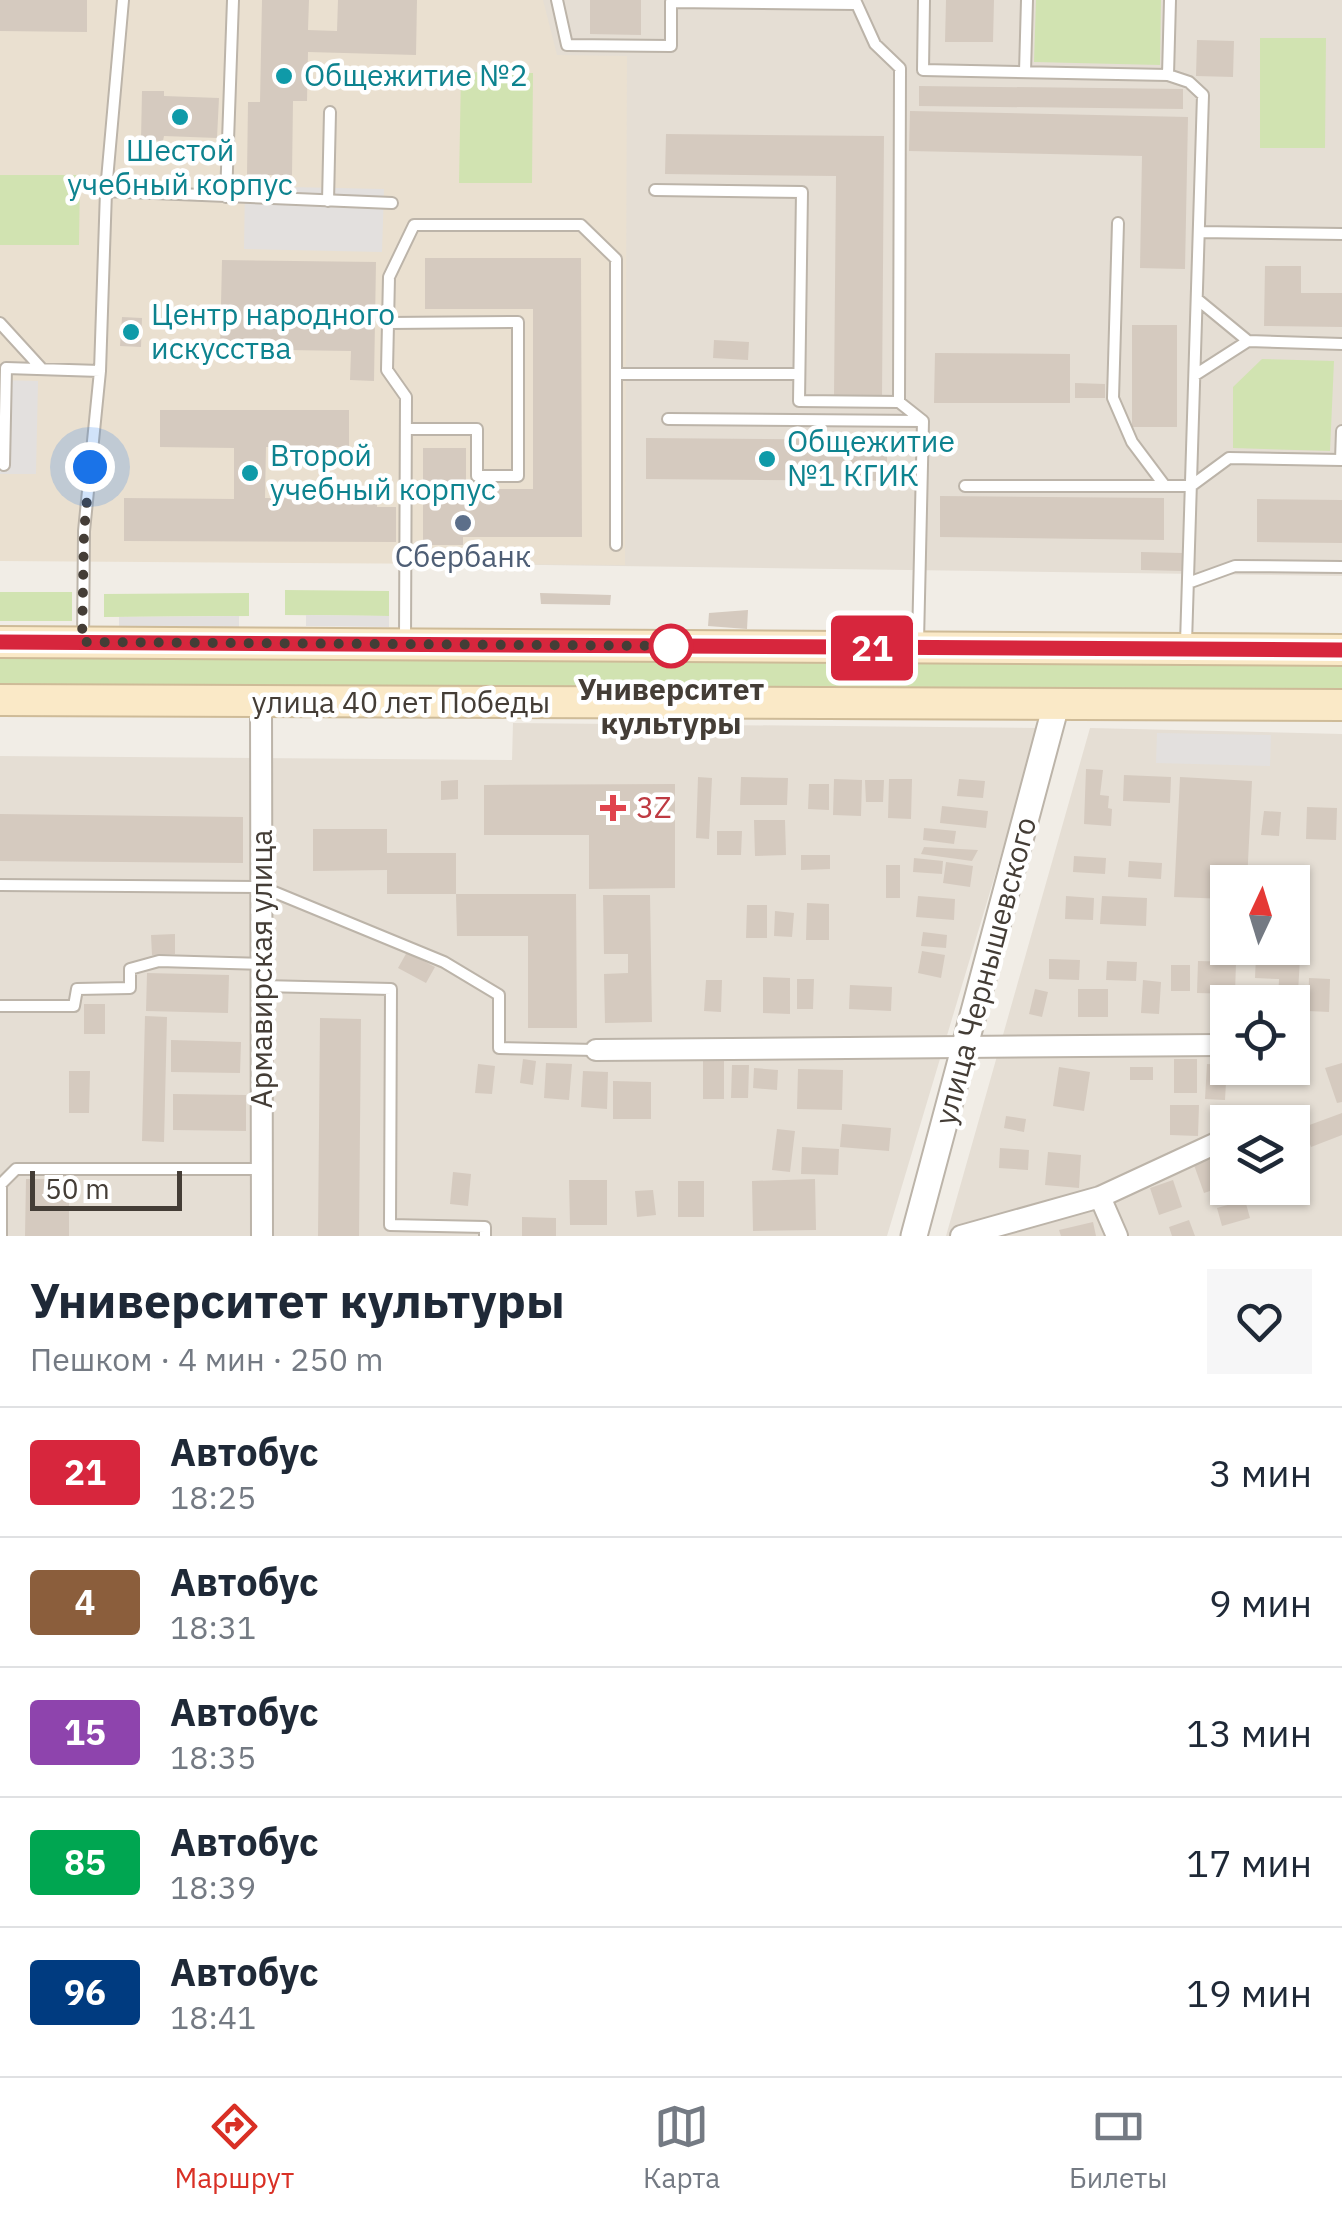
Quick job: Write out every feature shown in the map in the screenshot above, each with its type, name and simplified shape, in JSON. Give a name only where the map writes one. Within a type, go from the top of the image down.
[{"type":"main road","name":"улица 40 лет Победы","points":[[0,642],[1342,650]]},
{"type":"main road","name":"улица 40 лет Победы","points":[[0,700],[1342,705]]},
{"type":"street","name":"Армавирская улица","points":[[261,702],[262,1236]]},
{"type":"street","name":"улица Чернышевского","points":[[914,1236],[1056,705]]},
{"type":"street","points":[[596,1050],[1210,1044]]},
{"type":"street","points":[[960,1236],[1100,1196],[1210,1146]]},
{"type":"street","points":[[1100,1196],[1116,1236]]},
{"type":"lane","points":[[82,642],[84,532],[100,371],[106,191],[123,0]]},
{"type":"lane","points":[[226,196],[233,0]]},
{"type":"lane","points":[[557,0],[568,45],[602,46],[671,46],[671,2],[855,2],[874,44],[900,68],[899,402]]},
{"type":"lane","points":[[924,0],[923,70],[1168,75],[1189,82],[1203,95],[1186,649]]},
{"type":"lane","points":[[1025,72],[1026,0]]},
{"type":"lane","points":[[1168,75],[1170,0]]},
{"type":"lane","points":[[328,201],[330,112]]},
{"type":"lane","points":[[655,190],[802,192],[799,401],[899,402],[923,422]]},
{"type":"lane","points":[[106,191],[392,203]]},
{"type":"lane","points":[[1118,223],[1113,398],[1132,442],[1165,486]]},
{"type":"lane","points":[[405,643],[406,397],[387,370],[388,323],[389,277],[414,225],[581,225],[616,259],[616,545]]},
{"type":"lane","points":[[1199,232],[1342,234]]},
{"type":"lane","points":[[1197,300],[1248,340],[1342,344]]},
{"type":"lane","points":[[388,323],[518,322],[518,476],[478,476],[477,428],[406,429]]},
{"type":"lane","points":[[0,324],[42,369]]},
{"type":"lane","points":[[1195,375],[1248,340]]},
{"type":"lane","points":[[4,465],[6,368],[100,371]]},
{"type":"lane","points":[[617,374],[799,374]]},
{"type":"lane","points":[[668,419],[923,422]]},
{"type":"lane","points":[[918,648],[923,422]]},
{"type":"lane","points":[[965,486],[1191,486],[1230,458],[1341,460],[1342,432]]},
{"type":"lane","points":[[1188,582],[1235,566],[1342,566]]},
{"type":"lane","points":[[0,885],[262,887],[444,962],[484,983],[499,995],[500,1048],[596,1050]]},
{"type":"lane","points":[[0,1006],[74,1006],[77,988],[130,988],[130,969],[159,962],[262,964]]},
{"type":"lane","points":[[262,986],[391,989],[390,1226],[484,1227],[484,1236]]},
{"type":"lane","points":[[1,1236],[1,1184],[16,1169],[262,1170]]},
{"type":"shaded area","points":[[0,0],[543,0],[557,55],[627,56],[625,565],[0,561]]},
{"type":"shaded area","points":[[223,0],[1342,0],[1342,576],[403,563]]},
{"type":"shaded area","points":[[245,186],[384,189],[382,252],[244,249]]},
{"type":"shaded area","points":[[0,380],[38,381],[36,474],[0,474]]},
{"type":"shaded area","points":[[306,615],[389,616],[389,627],[306,626]]},
{"type":"shaded area","points":[[239,616],[239,628],[119,628],[119,617]]},
{"type":"shaded area","points":[[513,723],[1039,728],[887,1236],[0,1236],[0,756],[512,760]]},
{"type":"shaded area","points":[[1090,728],[1342,734],[1342,1236],[946,1236]]},
{"type":"shaded area","points":[[1157,733],[1271,735],[1270,766],[1156,763]]},
{"type":"green space","points":[[1036,0],[1161,0],[1160,65],[1034,62]]},
{"type":"green space","points":[[1260,38],[1326,38],[1325,148],[1260,148]]},
{"type":"green space","points":[[461,72],[533,73],[532,183],[459,183]]},
{"type":"green space","points":[[0,175],[80,175],[79,245],[0,245]]},
{"type":"green space","points":[[1262,359],[1334,361],[1330,451],[1233,448],[1233,387]]},
{"type":"green space","points":[[285,590],[389,591],[389,616],[285,615]]},
{"type":"green space","points":[[0,592],[72,592],[72,621],[0,621]]},
{"type":"green space","points":[[249,593],[249,616],[104,617],[104,594]]},
{"type":"green space","points":[[0,655],[1342,659],[1342,689],[0,687]]},
{"type":"building","points":[[0,0],[87,0],[87,32],[0,31]]},
{"type":"building","name":"Общежитие №2","points":[[262,0],[309,0],[308,30],[337,31],[338,0],[417,0],[416,55],[308,52],[307,101],[293,101],[292,175],[247,175],[248,102],[260,102]]},
{"type":"building","points":[[590,0],[641,0],[641,35],[590,34]]},
{"type":"building","points":[[946,0],[994,0],[993,42],[945,42]]},
{"type":"building","points":[[1197,40],[1234,41],[1233,77],[1196,76]]},
{"type":"building","points":[[919,86],[1183,89],[1183,109],[919,106]]},
{"type":"building","name":"Шестой учебный корпус","points":[[142,91],[219,98],[217,138],[164,136],[163,141],[141,140]]},
{"type":"building","points":[[910,111],[1188,117],[1185,269],[1140,268],[1142,156],[909,151]]},
{"type":"building","points":[[666,134],[884,136],[882,397],[834,397],[836,176],[665,174]]},
{"type":"building","points":[[425,258],[581,258],[582,537],[463,537],[463,545],[423,545],[423,448],[466,448],[466,489],[533,489],[533,309],[425,309]]},
{"type":"building","points":[[222,260],[376,262],[374,381],[350,380],[351,351],[220,349]]},
{"type":"building","points":[[1265,266],[1301,266],[1301,293],[1342,293],[1342,327],[1264,326]]},
{"type":"building","name":"Центр народного искусства","points":[[122,317],[142,318],[141,347],[120,346]]},
{"type":"building","points":[[1132,325],[1177,325],[1177,427],[1132,427]]},
{"type":"building","points":[[714,340],[749,342],[748,360],[713,358]]},
{"type":"building","points":[[935,353],[1070,354],[1070,403],[934,403]]},
{"type":"building","points":[[1075,383],[1105,384],[1105,398],[1075,398]]},
{"type":"building","name":"Второй учебный корпус","points":[[160,410],[349,410],[349,447],[266,447],[265,498],[377,499],[377,507],[396,507],[396,542],[124,541],[124,498],[234,499],[234,448],[160,447]]},
{"type":"building","name":"Общежитие №1 КГИК","points":[[646,438],[887,440],[887,481],[646,479]]},
{"type":"building","points":[[940,496],[1164,498],[1164,540],[940,537]]},
{"type":"building","points":[[1257,499],[1342,500],[1342,543],[1257,542]]},
{"type":"building","points":[[1141,552],[1182,553],[1182,571],[1141,570]]},
{"type":"building","points":[[540,593],[611,595],[610,605],[541,604]]},
{"type":"building","points":[[748,610],[747,629],[708,626],[709,613]]},
{"type":"building","points":[[1086,769],[1103,770],[1100,795],[1109,796],[1111,826],[1084,824]]},
{"type":"building","points":[[1124,775],[1171,777],[1170,803],[1123,801]]},
{"type":"building","points":[[698,777],[712,778],[709,839],[696,838]]},
{"type":"building","points":[[741,777],[788,778],[787,805],[740,805]]},
{"type":"building","points":[[1180,777],[1252,781],[1248,865],[1210,865],[1210,898],[1174,897]]},
{"type":"building","points":[[834,779],[862,780],[861,816],[833,815]]},
{"type":"building","points":[[889,779],[912,779],[911,819],[888,818]]},
{"type":"building","points":[[959,779],[985,781],[983,798],[957,796]]},
{"type":"building","points":[[458,780],[458,799],[441,800],[441,781]]},
{"type":"building","points":[[865,780],[884,780],[883,802],[866,802]]},
{"type":"building","points":[[675,784],[675,888],[589,889],[589,835],[484,835],[484,785]]},
{"type":"building","points":[[809,784],[829,784],[829,810],[808,809]]},
{"type":"building","points":[[942,806],[988,811],[986,828],[940,823]]},
{"type":"building","points":[[1307,807],[1337,808],[1336,840],[1306,839]]},
{"type":"building","points":[[1264,811],[1281,812],[1279,836],[1261,835]]},
{"type":"building","points":[[0,814],[243,817],[243,863],[0,861]]},
{"type":"building","points":[[754,820],[785,820],[786,855],[755,856]]},
{"type":"building","points":[[924,828],[956,831],[954,844],[923,840]]},
{"type":"building","points":[[313,829],[387,829],[387,853],[456,853],[456,894],[387,894],[387,870],[313,871]]},
{"type":"building","points":[[717,831],[742,831],[741,855],[717,855]]},
{"type":"building","points":[[924,847],[978,850],[972,861],[921,854]]},
{"type":"building","points":[[801,855],[830,855],[830,869],[801,870]]},
{"type":"building","points":[[1074,856],[1106,858],[1105,874],[1073,872]]},
{"type":"building","points":[[914,858],[943,861],[942,874],[913,872]]},
{"type":"building","points":[[1129,861],[1162,863],[1161,879],[1128,877]]},
{"type":"building","points":[[946,862],[973,866],[970,887],[943,883]]},
{"type":"building","points":[[886,865],[900,865],[900,898],[886,898]]},
{"type":"building","points":[[456,894],[576,894],[577,1028],[528,1028],[528,936],[457,936]]},
{"type":"building","points":[[603,895],[650,895],[652,1022],[605,1023],[604,974],[628,973],[628,954],[604,954]]},
{"type":"building","points":[[918,896],[955,899],[954,920],[916,917]]},
{"type":"building","points":[[1066,896],[1094,898],[1093,920],[1065,919]]},
{"type":"building","points":[[1102,896],[1147,898],[1146,926],[1100,924]]},
{"type":"building","points":[[807,903],[829,904],[829,940],[806,940]]},
{"type":"building","points":[[747,905],[767,905],[767,938],[746,938]]},
{"type":"building","points":[[775,911],[794,913],[792,937],[774,936]]},
{"type":"building","points":[[923,932],[947,935],[946,948],[921,946]]},
{"type":"building","points":[[175,934],[175,954],[152,955],[151,935]]},
{"type":"building","points":[[922,951],[945,955],[941,978],[918,973]]},
{"type":"building","points":[[407,952],[435,967],[426,983],[398,968]]},
{"type":"building","points":[[1049,959],[1080,960],[1079,980],[1049,979]]},
{"type":"building","points":[[1107,961],[1137,962],[1136,981],[1106,980]]},
{"type":"building","points":[[1198,961],[1236,965],[1235,985],[1210,985],[1210,993],[1197,993]]},
{"type":"building","points":[[1171,965],[1190,965],[1190,991],[1171,991]]},
{"type":"building","points":[[1256,965],[1300,965],[1298,985],[1279,985],[1279,979],[1255,978]]},
{"type":"building","points":[[147,973],[229,975],[228,1013],[146,1011]]},
{"type":"building","points":[[763,977],[790,978],[790,1014],[763,1013]]},
{"type":"building","points":[[1309,978],[1330,979],[1329,1012],[1310,1011]]},
{"type":"building","points":[[797,979],[814,979],[813,1009],[797,1009]]},
{"type":"building","points":[[706,980],[722,980],[721,1012],[704,1011]]},
{"type":"building","points":[[1143,980],[1161,982],[1159,1014],[1141,1013]]},
{"type":"building","points":[[850,985],[892,987],[891,1011],[849,1009]]},
{"type":"building","points":[[1035,989],[1048,992],[1042,1017],[1029,1014]]},
{"type":"building","points":[[1078,989],[1108,989],[1108,1017],[1078,1017]]},
{"type":"building","points":[[84,1004],[105,1004],[105,1034],[84,1034]]},
{"type":"building","points":[[145,1016],[167,1017],[164,1142],[142,1141]]},
{"type":"building","points":[[320,1018],[361,1019],[359,1236],[318,1236]]},
{"type":"building","points":[[171,1040],[241,1042],[240,1073],[171,1072]]},
{"type":"building","points":[[523,1059],[536,1061],[533,1085],[520,1083]]},
{"type":"building","points":[[1174,1059],[1197,1059],[1197,1093],[1174,1093]]},
{"type":"building","points":[[703,1060],[724,1060],[724,1099],[703,1099]]},
{"type":"building","points":[[546,1063],[572,1064],[569,1100],[544,1098]]},
{"type":"building","points":[[1342,1063],[1342,1102],[1337,1103],[1325,1068]]},
{"type":"building","points":[[478,1064],[495,1066],[492,1094],[475,1093]]},
{"type":"building","points":[[1210,1064],[1210,1085],[1226,1085],[1225,1100],[1205,1099]]},
{"type":"building","points":[[732,1065],[749,1065],[748,1098],[731,1098]]},
{"type":"building","points":[[1059,1067],[1090,1072],[1084,1111],[1053,1106]]},
{"type":"building","points":[[1130,1067],[1153,1067],[1153,1080],[1130,1080]]},
{"type":"building","points":[[754,1068],[778,1070],[777,1090],[753,1088]]},
{"type":"building","points":[[798,1069],[843,1070],[842,1110],[797,1109]]},
{"type":"building","points":[[69,1071],[90,1071],[89,1113],[69,1113]]},
{"type":"building","points":[[583,1071],[608,1072],[607,1109],[581,1107]]},
{"type":"building","points":[[613,1081],[651,1082],[651,1119],[613,1119]]},
{"type":"building","points":[[173,1094],[246,1095],[246,1131],[173,1130]]},
{"type":"building","points":[[1170,1105],[1199,1105],[1198,1136],[1170,1135]]},
{"type":"building","points":[[1342,1113],[1342,1135],[1311,1147],[1310,1125]]},
{"type":"building","points":[[1006,1116],[1026,1119],[1024,1132],[1004,1128]]},
{"type":"building","points":[[842,1124],[891,1128],[889,1151],[840,1147]]},
{"type":"building","points":[[777,1129],[795,1131],[790,1172],[772,1170]]},
{"type":"building","points":[[802,1147],[839,1149],[838,1175],[801,1174]]},
{"type":"building","points":[[1000,1148],[1029,1150],[1028,1170],[999,1168]]},
{"type":"building","points":[[1048,1152],[1081,1155],[1079,1188],[1045,1185]]},
{"type":"building","points":[[1210,1159],[1210,1191],[1204,1193],[1194,1165]]},
{"type":"building","points":[[453,1172],[471,1174],[468,1206],[450,1204]]},
{"type":"building","points":[[26,1179],[69,1179],[69,1236],[25,1236]]},
{"type":"building","points":[[815,1179],[816,1230],[753,1231],[752,1181]]},
{"type":"building","points":[[569,1180],[607,1180],[607,1225],[570,1225]]},
{"type":"building","points":[[1173,1180],[1182,1207],[1159,1215],[1150,1188]]},
{"type":"building","points":[[678,1181],[704,1181],[704,1217],[678,1217]]},
{"type":"building","points":[[653,1190],[656,1215],[637,1217],[635,1191]]},
{"type":"building","points":[[1246,1205],[1250,1218],[1222,1226],[1217,1208]]},
{"type":"building","points":[[522,1217],[556,1218],[556,1236],[522,1236]]},
{"type":"building","points":[[1189,1220],[1195,1236],[1172,1236],[1169,1227]]},
{"type":"building","points":[[1093,1222],[1096,1236],[1061,1236],[1059,1230]]},
{"type":"bus line","name":"21","points":[[0,642],[1342,650]]},
{"type":"place","name":"Общежитие №2","points":[[284,76]]},
{"type":"place","name":"Шестой учебный корпус","points":[[180,117]]},
{"type":"place","name":"Центр народного искусства","points":[[131,332]]},
{"type":"place","name":"Общежитие №1 КГИК","points":[[767,459]]},
{"type":"place","name":"Второй учебный корпус","points":[[250,473]]},
{"type":"place","name":"Сбербанк","points":[[463,523]]},
{"type":"place","name":"Университет культуры","points":[[671,646]]},
{"type":"place","name":"3Z","points":[[613,808]]},
{"type":"route","points":[[90,467],[84,532],[82,642],[671,646]]}]
